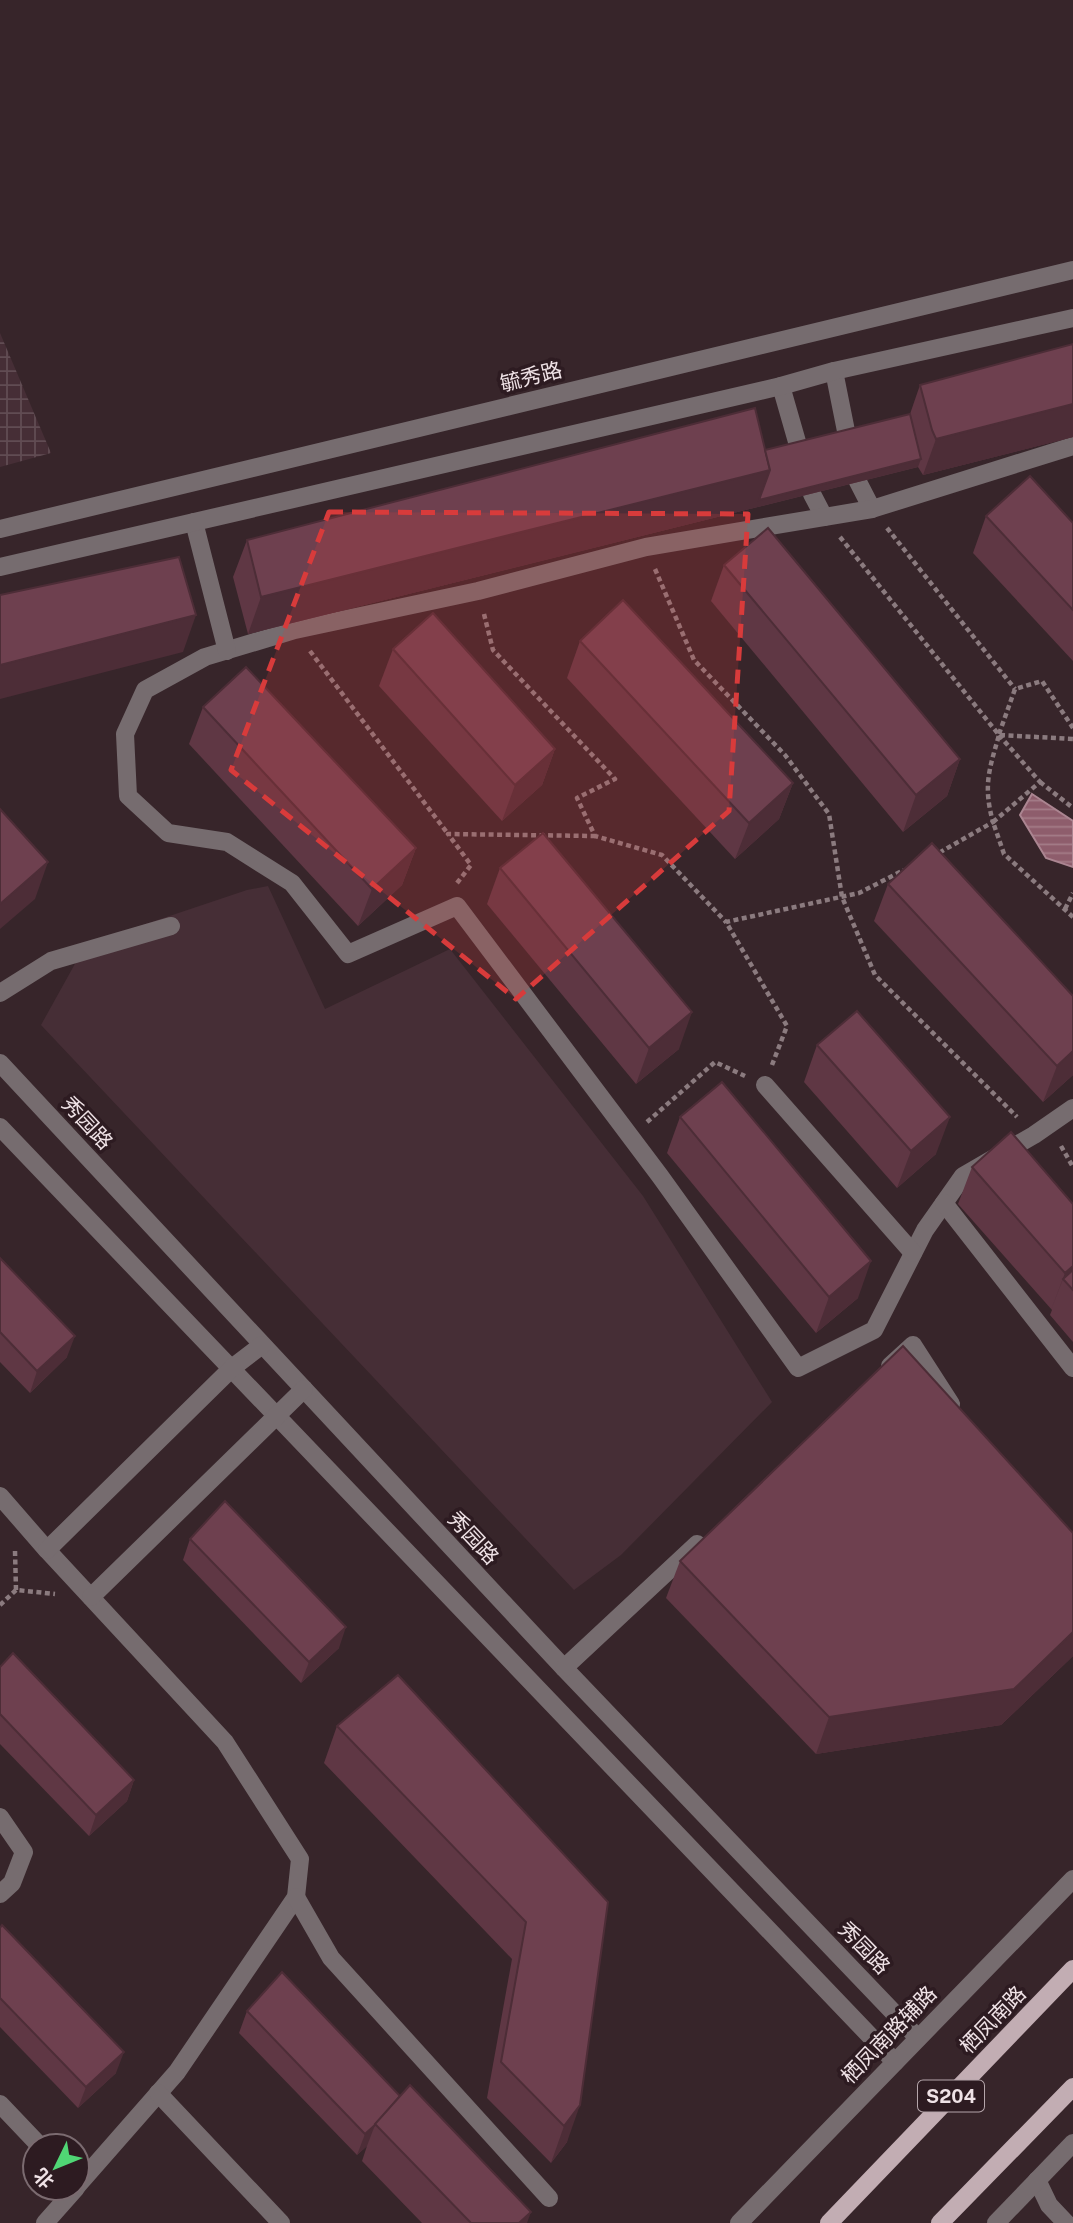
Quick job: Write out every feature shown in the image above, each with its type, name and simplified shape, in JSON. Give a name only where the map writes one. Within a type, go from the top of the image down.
[{"type":"main road","name":"栖凤南路","points":[[829,2223],[1073,1969]]},
{"type":"main road","points":[[940,2223],[1073,2087]]},
{"type":"street","name":"毓秀路","points":[[0,529],[1073,270]]},
{"type":"street","points":[[0,567],[781,386],[834,371],[1073,318]]},
{"type":"street","points":[[834,371],[855,476],[872,509]]},
{"type":"street","points":[[781,386],[812,494],[824,517]]},
{"type":"street","points":[[1073,446],[872,509],[646,547],[478,591],[295,630],[227,650],[205,657],[145,690],[125,734],[128,796],[168,833],[227,842],[292,883],[348,954],[457,906],[631,1136],[798,1368],[874,1329],[925,1230],[963,1176],[1034,1135],[1073,1108]]},
{"type":"street","points":[[194,522],[227,650]]},
{"type":"street","points":[[0,993],[51,961],[171,926]]},
{"type":"street","name":"秀园路","points":[[0,1063],[564,1668],[918,2038]]},
{"type":"street","points":[[765,1085],[913,1253]]},
{"type":"street","points":[[0,1127],[895,2062]]},
{"type":"street","points":[[944,1203],[1073,1368]]},
{"type":"street","points":[[47,1550],[232,1368],[262,1345]]},
{"type":"street","points":[[873,1382],[913,1345],[964,1424]]},
{"type":"street","points":[[91,1597],[304,1389]]},
{"type":"street","points":[[0,1496],[226,1742],[300,1859],[296,1896],[177,2072],[91,2170]]},
{"type":"street","points":[[564,1668],[710,1532]]},
{"type":"street","points":[[0,1817],[24,1853],[12,1882],[0,1894]]},
{"type":"street","name":"栖凤南路辅路","points":[[738,2223],[1073,1879]]},
{"type":"street","points":[[296,1896],[331,1958],[549,2198]]},
{"type":"street","points":[[158,2094],[281,2223]]},
{"type":"street","points":[[0,2104],[27,2132]]},
{"type":"street","points":[[996,2223],[1073,2143]]},
{"type":"street","points":[[1037,2180],[1049,2205],[1066,2223]]},
{"type":"street","points":[[45,2223],[63,2202]]},
{"type":"path","points":[[872,509],[1015,689]]},
{"type":"path","points":[[824,517],[999,735],[1040,782],[1073,808]]},
{"type":"path","points":[[646,547],[694,660],[785,755],[829,814],[842,897],[875,975],[1034,1135]]},
{"type":"path","points":[[478,591],[493,650],[615,779],[577,798],[595,835]]},
{"type":"path","points":[[295,630],[471,865],[454,887]]},
{"type":"path","points":[[1015,689],[1042,681],[1073,728]]},
{"type":"path","points":[[1015,689],[987,777],[988,801],[993,822],[1004,854],[1073,917]]},
{"type":"path","points":[[999,735],[1073,739]]},
{"type":"path","points":[[926,859],[993,822],[1040,782]]},
{"type":"path","points":[[448,834],[595,835],[662,855],[726,922],[787,1026],[765,1085],[715,1062],[631,1136]]},
{"type":"path","points":[[726,922],[859,893],[915,865]]},
{"type":"path","points":[[1065,909],[1073,893]]},
{"type":"path","points":[[0,1605],[16,1590]]},
{"type":"highlighted area","points":[[329,512],[748,514],[729,811],[516,999],[231,770]]},
{"type":"shaded area","points":[[0,333],[51,453],[0,467]]},
{"type":"shaded area","points":[[1032,794],[1073,821],[1073,867],[1046,858],[1020,815]]},
{"type":"shaded area","points":[[268,886],[325,1009],[450,949],[643,1196],[772,1402],[621,1555],[574,1590],[41,1025],[86,944],[247,890]]},
{"type":"building","points":[[1073,344],[1073,404],[936,439],[920,385]]},
{"type":"building","points":[[755,408],[770,470],[261,597],[247,540]]},
{"type":"building","points":[[910,414],[921,459],[759,500],[770,470],[765,450]]},
{"type":"building","points":[[1030,476],[1073,523],[1073,610],[986,516]]},
{"type":"building","points":[[768,528],[960,759],[916,795],[724,565]]},
{"type":"building","points":[[179,557],[196,615],[0,665],[0,595]]},
{"type":"building","points":[[623,600],[793,783],[749,823],[580,641]]},
{"type":"building","points":[[433,613],[555,749],[515,785],[393,649]]},
{"type":"building","points":[[246,667],[416,848],[372,889],[203,707]]},
{"type":"building","points":[[0,809],[48,862],[0,904]]},
{"type":"building","points":[[543,833],[692,1012],[649,1048],[500,868]]},
{"type":"building","points":[[932,843],[1073,996],[1073,1051],[1057,1066],[888,884]]},
{"type":"building","points":[[857,1011],[950,1117],[911,1151],[817,1045]]},
{"type":"building","points":[[722,1082],[871,1261],[829,1297],[680,1117]]},
{"type":"building","points":[[1011,1132],[1073,1204],[1073,1266],[1065,1273],[972,1167]]},
{"type":"building","points":[[0,1258],[75,1336],[37,1371],[0,1332]]},
{"type":"building","points":[[1073,1270],[1073,1290],[1063,1279]]},
{"type":"building","points":[[903,1346],[1073,1533],[1073,1632],[1014,1689],[829,1717],[680,1561]]},
{"type":"building","points":[[225,1501],[346,1627],[309,1662],[190,1539]]},
{"type":"building","points":[[13,1653],[134,1780],[96,1815],[0,1714],[0,1667]]},
{"type":"building","points":[[398,1675],[608,1902],[580,2105],[564,2126],[501,2062],[526,1922],[337,1726]]},
{"type":"building","points":[[2,1925],[124,2052],[86,2087],[0,1998]]},
{"type":"building","points":[[282,1972],[400,2096],[365,2134],[247,2011]]},
{"type":"building","points":[[410,2085],[531,2212],[519,2223],[471,2223],[375,2124]]}]
